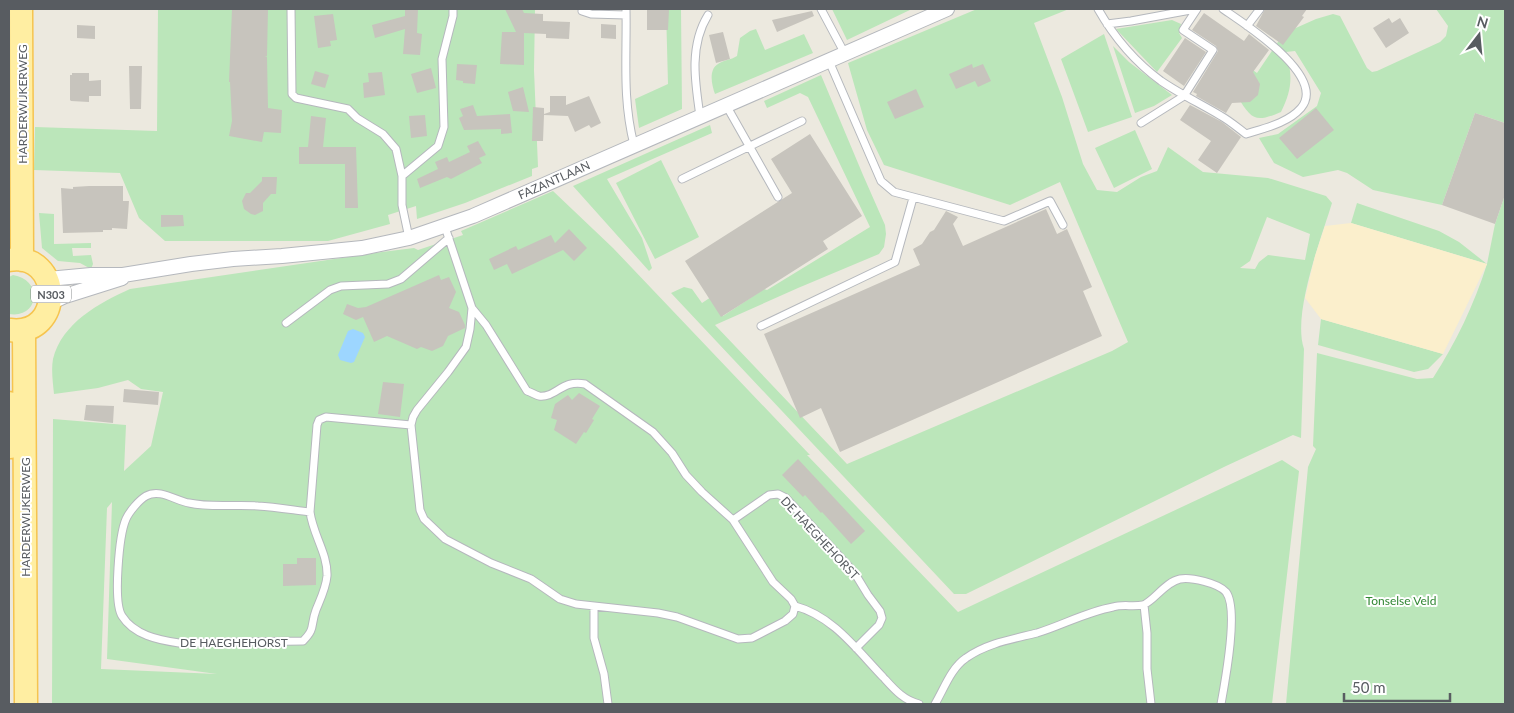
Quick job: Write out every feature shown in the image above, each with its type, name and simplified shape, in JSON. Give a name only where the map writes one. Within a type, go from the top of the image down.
[{"type":"main road","name":"HARDERWIJKERWEG","points":[[16,260],[21,9]]},
{"type":"main road","name":"N303","points":[[16,260],[33,264],[48,280],[51,290],[50,303],[45,315],[36,324],[16,330]]},
{"type":"main road","name":"HARDERWIJKERWEG","points":[[16,330],[26,704]]},
{"type":"main road","name":"HARDERWIJKERWEG","points":[[9,403],[14,704]]},
{"type":"street","name":"FAZANTLAAN","points":[[48,280],[91,275],[124,275],[225,260],[353,250],[410,238],[447,233],[634,145],[947,9]]},
{"type":"street","name":"FAZANTLAAN","points":[[50,303],[65,296],[139,272]]},
{"type":"lane","points":[[291,9],[292,94],[296,98],[348,109],[357,118],[383,134],[396,149],[402,176],[402,205],[410,238]]},
{"type":"lane","points":[[402,176],[438,146],[444,126],[442,59],[453,16],[453,9]]},
{"type":"lane","points":[[821,9],[845,54]]},
{"type":"lane","points":[[1098,9],[1107,24],[1134,57],[1161,81],[1184,96],[1222,116],[1246,134],[1280,124],[1301,108],[1306,98],[1305,86],[1298,71],[1271,42],[1223,9]]},
{"type":"lane","points":[[1107,24],[1197,9]]},
{"type":"lane","points":[[1141,123],[1184,96],[1213,50],[1183,30],[1197,9]]},
{"type":"lane","points":[[1247,26],[1260,9]]},
{"type":"lane","points":[[582,11],[591,14],[626,12],[625,99],[634,145]]},
{"type":"lane","points":[[700,116],[696,84],[696,50],[698,36],[708,15]]},
{"type":"lane","points":[[829,60],[881,181],[894,192],[1004,221],[1050,201],[1063,225]]},
{"type":"lane","points":[[726,105],[778,197]]},
{"type":"lane","points":[[682,179],[802,122]]},
{"type":"lane","points":[[761,326],[895,262],[913,198]]},
{"type":"lane","points":[[286,323],[330,290],[341,286],[388,284],[401,279],[447,233],[472,308],[486,325],[528,391],[539,396],[551,393],[568,384],[576,382],[585,384],[654,432],[672,452],[686,475],[734,520],[773,582],[790,598],[795,606],[822,616],[840,631],[902,698],[919,704]]},
{"type":"lane","points":[[472,308],[466,347],[417,410],[411,425],[420,510],[424,519],[445,539],[491,563],[531,579],[560,599],[576,604],[658,613],[677,617],[738,639],[752,638],[785,621],[793,614],[795,606]]},
{"type":"lane","name":"DE HAEGHEHORST","points":[[310,512],[258,506],[204,506],[186,503],[164,494],[145,496],[126,519],[120,538],[117,599],[120,615],[130,626],[149,637],[163,640],[178,642],[303,641],[311,632],[327,577],[325,559],[312,524],[310,512],[316,425],[319,420],[326,417],[411,425]]},
{"type":"lane","name":"DE HAEGHEHORST","points":[[734,520],[769,495],[778,494],[786,498],[854,572],[880,611],[882,618],[879,625],[856,648]]},
{"type":"lane","points":[[935,704],[953,670],[966,658],[986,647],[1039,632],[1094,611],[1116,606],[1144,604],[1163,588],[1178,579],[1191,578],[1225,591],[1231,602],[1226,677],[1221,704]]},
{"type":"lane","points":[[1144,604],[1147,633],[1147,669],[1151,704]]},
{"type":"lane","points":[[594,606],[594,638],[604,674],[608,704]]},
{"type":"green space","points":[[158,9],[535,9],[534,70],[538,167],[532,169],[532,176],[465,203],[417,219],[416,206],[388,215],[390,224],[328,241],[165,241],[139,218],[120,173],[34,170],[35,127],[157,131]]},
{"type":"green space","points":[[666,9],[681,9],[682,109],[639,128],[635,99],[668,84]]},
{"type":"green space","points":[[832,9],[912,9],[847,40]]},
{"type":"green space","points":[[977,9],[1069,9],[1034,23],[1062,97],[1083,164],[1097,190],[1117,192],[1141,177],[1157,171],[1168,147],[1203,172],[1268,178],[1326,196],[1332,203],[1309,276],[1302,316],[1301,334],[1304,349],[1301,438],[1293,435],[966,594],[954,594],[671,293],[684,287],[692,289],[702,303],[711,297],[723,316],[764,289],[767,290],[870,227],[808,97],[800,93],[767,108],[764,101],[821,75],[885,225],[884,247],[879,254],[715,325],[847,464],[1112,351],[1128,342],[1060,182],[1010,205],[884,165],[867,130],[848,63]],"holes":[[[1267,217],[1310,234],[1305,260],[1268,255],[1259,262],[1255,269],[1240,268],[1250,261]]]},
{"type":"green space","points":[[1436,9],[1505,9],[1505,123],[1475,113],[1442,205],[1373,190],[1347,173],[1338,170],[1303,177],[1274,163],[1259,138],[1278,134],[1317,106],[1321,93],[1295,51],[1286,52],[1290,68],[1290,83],[1281,112],[1265,118],[1255,117],[1251,115],[1237,96],[1247,66],[1257,73],[1278,42],[1289,31],[1333,14],[1340,16],[1367,68],[1372,72],[1377,71],[1440,42],[1446,36],[1448,26]]},
{"type":"green space","points":[[1172,20],[1181,24],[1179,33],[1182,38],[1157,72],[1116,29]]},
{"type":"green space","points":[[756,29],[765,50],[804,34],[813,53],[715,94],[712,78],[713,70],[720,63],[737,56],[740,38]]},
{"type":"green space","points":[[1104,34],[1132,117],[1088,132],[1061,59]]},
{"type":"green space","points":[[1113,46],[1129,62],[1172,95],[1154,106],[1135,113]]},
{"type":"green space","points":[[710,125],[712,133],[607,179],[642,238],[652,268],[649,271],[573,186]]},
{"type":"green space","points":[[1135,130],[1152,169],[1114,188],[1095,148]]},
{"type":"green space","points":[[661,160],[699,237],[655,259],[616,183]]},
{"type":"green space","points":[[553,191],[613,248],[810,455],[807,455],[958,612],[1282,460],[1299,471],[1272,704],[52,704],[53,419],[126,425],[124,471],[151,446],[163,392],[141,389],[128,380],[98,388],[54,394],[53,359],[64,335],[94,308],[130,289],[382,252],[414,248],[418,250],[463,235],[461,231]],"holes":[[[112,502],[107,659],[217,674],[101,669],[107,508]]]},
{"type":"green space","name":"Tonselse Veld","points":[[1505,195],[1505,704],[1286,704],[1308,467],[1316,449],[1313,446],[1317,353],[1417,379],[1433,378],[1464,323],[1487,264],[1495,224]]},
{"type":"green space","points":[[1357,203],[1439,231],[1459,242],[1487,264],[1351,223]]},
{"type":"green space","points":[[39,213],[54,214],[54,244],[91,243],[91,248],[72,248],[73,256],[91,255],[93,264],[91,269],[80,263],[58,261],[42,248]]},
{"type":"green space","points":[[13,275],[23,278],[30,284],[33,291],[32,305],[27,311],[19,314],[9,314],[9,277]]},
{"type":"green space","points":[[1321,319],[1443,354],[1428,369],[1414,372],[1318,345]]},
{"type":"sand","points":[[1351,223],[1487,264],[1443,354],[1321,319],[1305,298],[1315,256],[1325,226]]},
{"type":"water","points":[[353,329],[363,333],[365,337],[354,362],[351,363],[340,360],[338,355],[348,331]]},
{"type":"building","points":[[232,9],[268,9],[267,56],[265,56],[267,57],[268,108],[282,110],[281,133],[264,132],[262,142],[229,136],[232,121],[229,82]]},
{"type":"building","points":[[405,9],[418,9],[417,33],[422,34],[420,55],[403,54],[405,29],[375,38],[372,25],[405,16]]},
{"type":"building","points":[[505,9],[522,9],[524,13],[543,14],[543,21],[570,22],[569,39],[546,38],[546,34],[524,33],[524,65],[500,64],[502,32],[516,32]]},
{"type":"building","points":[[647,9],[669,9],[668,30],[647,30]]},
{"type":"building","points":[[1265,9],[1307,9],[1302,16],[1304,17],[1283,45],[1256,26]]},
{"type":"building","points":[[812,11],[814,16],[777,32],[772,20]]},
{"type":"building","points":[[1204,13],[1244,41],[1249,34],[1269,50],[1253,72],[1260,84],[1258,95],[1250,102],[1232,103],[1226,113],[1196,96],[1197,94],[1193,92],[1218,51],[1216,46],[1192,30]]},
{"type":"building","points":[[333,14],[337,40],[330,41],[331,46],[318,48],[314,16]]},
{"type":"building","points":[[1389,18],[1392,23],[1400,18],[1409,33],[1386,48],[1373,28]]},
{"type":"building","points":[[601,24],[616,25],[616,39],[601,38]]},
{"type":"building","points":[[77,25],[95,26],[95,39],[77,38]]},
{"type":"building","points":[[723,32],[730,59],[716,63],[709,35]]},
{"type":"building","points":[[1185,38],[1206,52],[1184,86],[1163,71]]},
{"type":"building","points":[[457,64],[477,65],[475,84],[456,80]]},
{"type":"building","points":[[972,64],[973,68],[983,64],[991,81],[978,87],[975,81],[956,89],[949,74]]},
{"type":"building","points":[[129,66],[142,66],[141,109],[130,109]]},
{"type":"building","points":[[431,68],[436,88],[417,93],[411,74]]},
{"type":"building","points":[[315,71],[329,75],[325,88],[311,84]]},
{"type":"building","points":[[382,72],[385,95],[364,98],[363,83],[369,82],[368,73]]},
{"type":"building","points":[[72,73],[89,73],[89,81],[101,80],[101,96],[89,96],[89,102],[71,101],[70,75]]},
{"type":"building","points":[[523,87],[529,112],[513,111],[508,92]]},
{"type":"building","points":[[916,89],[924,107],[895,119],[887,102]]},
{"type":"building","points":[[550,96],[566,96],[566,105],[589,96],[601,123],[591,128],[589,125],[575,132],[568,116],[544,115],[543,141],[532,141],[533,107],[544,108],[544,114],[550,112]]},
{"type":"building","points":[[473,105],[477,116],[510,114],[512,133],[501,134],[501,129],[464,130],[459,118],[463,116],[460,109]]},
{"type":"building","points":[[1190,105],[1222,122],[1241,137],[1217,173],[1198,160],[1211,141],[1180,120]]},
{"type":"building","points":[[1316,108],[1334,130],[1297,159],[1279,138]]},
{"type":"building","points":[[1475,113],[1505,123],[1505,195],[1495,224],[1442,205]]},
{"type":"building","points":[[425,115],[427,136],[411,138],[409,116]]},
{"type":"building","points":[[311,116],[326,118],[323,147],[356,147],[358,208],[345,208],[345,164],[299,164],[299,147],[308,147]]},
{"type":"building","points":[[810,134],[862,216],[823,241],[828,249],[721,317],[685,261],[792,193],[771,159]]},
{"type":"building","points":[[478,141],[486,155],[479,158],[482,163],[451,179],[447,177],[420,188],[417,179],[438,169],[435,162],[447,157],[449,162],[470,152],[467,146]]},
{"type":"building","points":[[262,177],[277,177],[276,194],[271,194],[263,203],[263,211],[255,215],[244,209],[242,201],[246,193],[250,193],[262,181]]},
{"type":"building","points":[[123,186],[123,201],[129,201],[127,229],[112,228],[112,230],[103,230],[103,232],[63,233],[61,188],[73,189],[73,187]]},
{"type":"building","points":[[1046,209],[1057,234],[1067,229],[1092,287],[1083,291],[1102,336],[840,452],[821,408],[800,418],[764,334],[920,265],[913,249],[922,244],[946,211],[958,217],[953,224],[963,246]]},
{"type":"building","points":[[161,215],[183,215],[184,226],[161,227]]},
{"type":"building","points":[[569,229],[587,248],[574,261],[563,250],[512,274],[507,264],[494,270],[489,259],[516,246],[518,250],[551,235],[555,243]]},
{"type":"building","points":[[439,275],[441,280],[449,277],[456,292],[449,308],[459,312],[465,328],[448,336],[443,346],[432,351],[421,347],[417,349],[387,336],[374,342],[363,317],[356,320],[343,314],[347,304],[358,308],[366,307]]},
{"type":"building","points":[[383,382],[404,384],[400,417],[378,414]]},
{"type":"building","points":[[124,389],[159,392],[158,405],[123,402]]},
{"type":"building","points":[[579,393],[600,406],[586,433],[584,432],[576,444],[554,430],[557,420],[551,418],[555,404],[568,395],[572,400]]},
{"type":"building","points":[[86,405],[114,406],[113,423],[84,420]]},
{"type":"building","points":[[798,459],[865,531],[851,544],[805,495],[803,497],[782,475]]},
{"type":"building","points":[[297,558],[316,558],[316,585],[283,586],[283,564],[297,564]]}]
